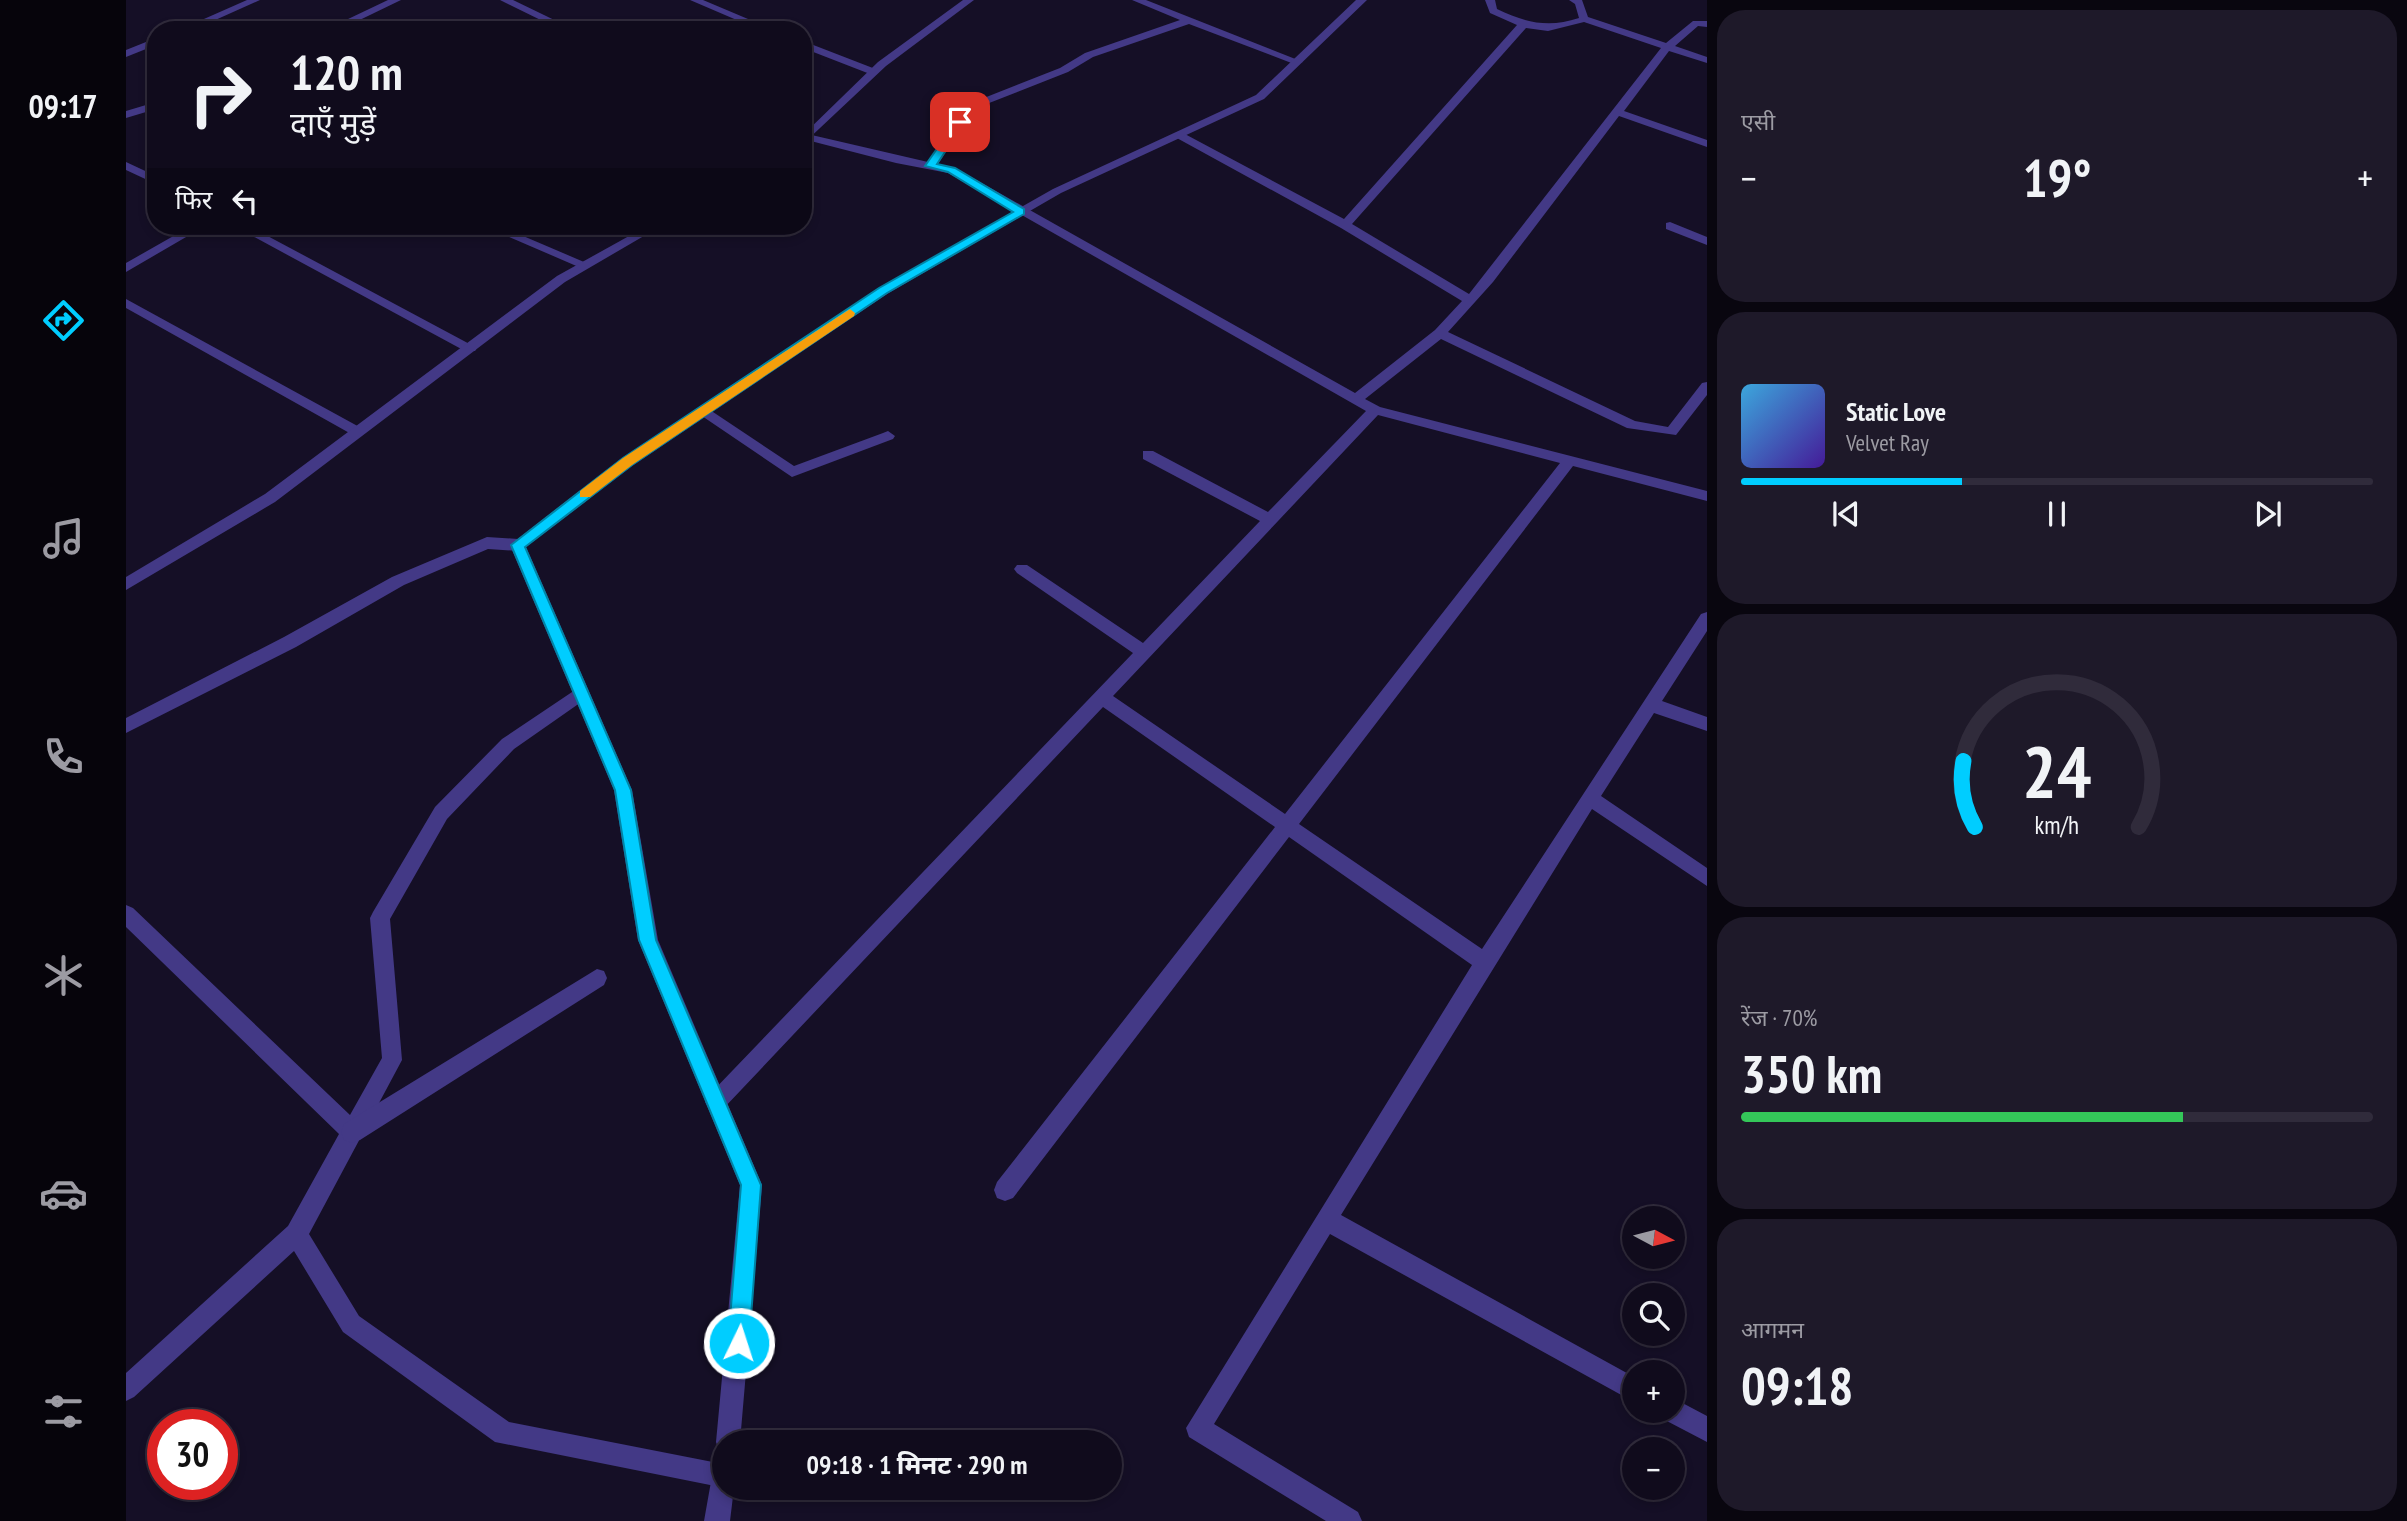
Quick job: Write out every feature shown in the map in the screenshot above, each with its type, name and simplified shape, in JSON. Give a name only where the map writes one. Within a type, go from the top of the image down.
[{"type":"street","points":[[205,21],[255,0]]},
{"type":"street","points":[[350,21],[396,0]]},
{"type":"street","points":[[505,0],[550,21]]},
{"type":"street","points":[[695,0],[747,21]]},
{"type":"street","points":[[812,131],[874,72],[969,0]]},
{"type":"street","points":[[1137,0],[1297,62]]},
{"type":"street","points":[[126,726],[290,642],[398,581],[487,543],[518,545],[627,462],[883,290],[1057,191],[1260,97],[1363,0]]},
{"type":"street","points":[[1490,0],[1493,11],[1522,26],[1561,29],[1584,19],[1707,60]]},
{"type":"street","points":[[1574,0],[1579,2],[1584,19]]},
{"type":"street","points":[[930,166],[960,122],[955,113],[1064,70],[1089,55],[1191,20]]},
{"type":"street","points":[[1356,400],[1440,333],[1470,300],[1667,47],[1696,23],[1707,24]]},
{"type":"street","points":[[1345,225],[1522,26]]},
{"type":"street","points":[[126,54],[147,45]]},
{"type":"street","points":[[812,48],[874,72]]},
{"type":"street","points":[[126,115],[147,108]]},
{"type":"street","points":[[1617,112],[1707,144]]},
{"type":"street","points":[[1179,135],[1345,225],[1470,300]]},
{"type":"street","points":[[812,140],[951,170],[1375,410],[1707,496]]},
{"type":"street","points":[[126,165],[147,176]]},
{"type":"street","points":[[1670,226],[1707,241]]},
{"type":"street","points":[[126,268],[183,235]]},
{"type":"street","points":[[257,235],[470,348]]},
{"type":"street","points":[[512,235],[585,265]]},
{"type":"street","points":[[126,584],[270,498],[561,279],[639,235]]},
{"type":"street","points":[[126,303],[358,432]]},
{"type":"street","points":[[1440,333],[1632,425],[1671,432],[1707,386]]},
{"type":"street","points":[[716,1102],[1375,410]]},
{"type":"street","points":[[704,411],[792,472],[888,436]]},
{"type":"street","points":[[1148,455],[1270,520]]},
{"type":"street","points":[[1005,1190],[1570,460]]},
{"type":"street","points":[[518,545],[623,790],[648,940],[751,1185],[729,1430]]},
{"type":"street","points":[[1022,569],[1144,652]]},
{"type":"street","points":[[1349,1521],[1198,1428],[1485,962],[1707,618]]},
{"type":"street","points":[[126,1388],[296,1234],[392,1060],[380,918],[441,813],[508,744],[581,693]]},
{"type":"street","points":[[1102,696],[1485,962]]},
{"type":"street","points":[[1650,704],[1707,724]]},
{"type":"street","points":[[1590,798],[1707,878]]},
{"type":"street","points":[[126,914],[352,1132]]},
{"type":"street","points":[[352,1132],[597,978]]},
{"type":"street","points":[[1326,1219],[1622,1383]]},
{"type":"street","points":[[296,1234],[351,1324],[504,1433],[712,1470]]},
{"type":"street","points":[[1685,1417],[1707,1430]]},
{"type":"street","points":[[717,1521],[720,1500]]},
{"type":"slow traffic","points":[[585,494],[627,462],[850,313]]},
{"type":"route","points":[[739,1343],[751,1185],[648,940],[623,790],[518,545],[627,462],[883,290],[1021,212],[951,170],[930,166],[960,122]]}]
